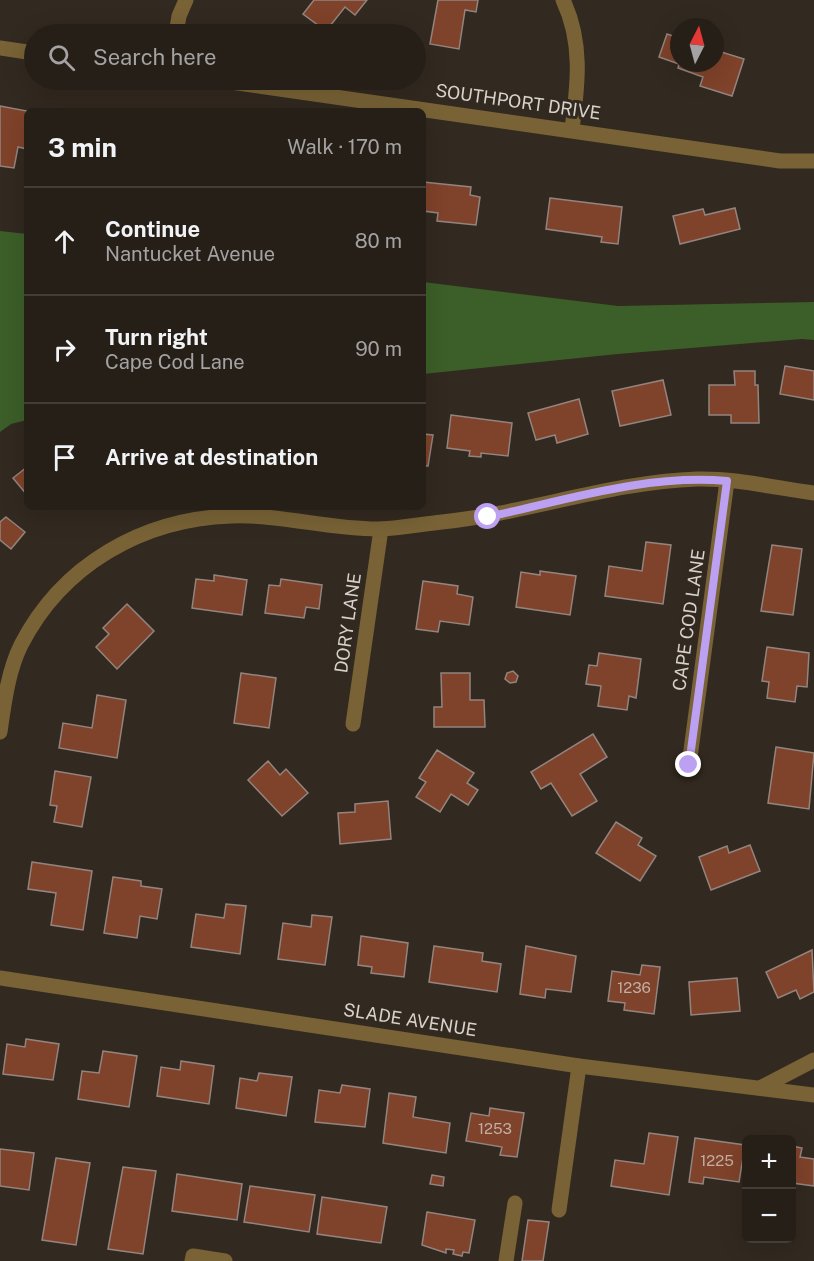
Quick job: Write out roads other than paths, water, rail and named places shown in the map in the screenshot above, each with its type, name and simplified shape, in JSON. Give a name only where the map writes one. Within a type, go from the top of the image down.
[{"type":"street","points":[[178,24],[186,0]]},
{"type":"street","points":[[564,0],[570,15],[579,72],[572,129]]},
{"type":"street","points":[[0,48],[24,52]]},
{"type":"street","name":"SOUTHPORT DRIVE","points":[[289,90],[420,108]]},
{"type":"street","name":"SOUTHPORT DRIVE","points":[[426,109],[780,161],[814,161]]},
{"type":"street","points":[[0,732],[5,699],[20,646],[48,604],[83,566],[129,538],[174,524],[231,516],[381,529],[488,517],[655,482],[700,479],[814,493]]},
{"type":"street","name":"CAPE COD LANE","points":[[689,765],[727,481]]},
{"type":"street","name":"DORY LANE","points":[[353,724],[381,529]]},
{"type":"street","name":"SLADE AVENUE","points":[[0,978],[579,1066],[814,1095]]},
{"type":"street","points":[[760,1088],[814,1060]]},
{"type":"street","points":[[559,1210],[579,1066]]},
{"type":"street","points":[[506,1261],[515,1203]]},
{"type":"street","points":[[192,1261],[193,1256],[225,1261]]}]
